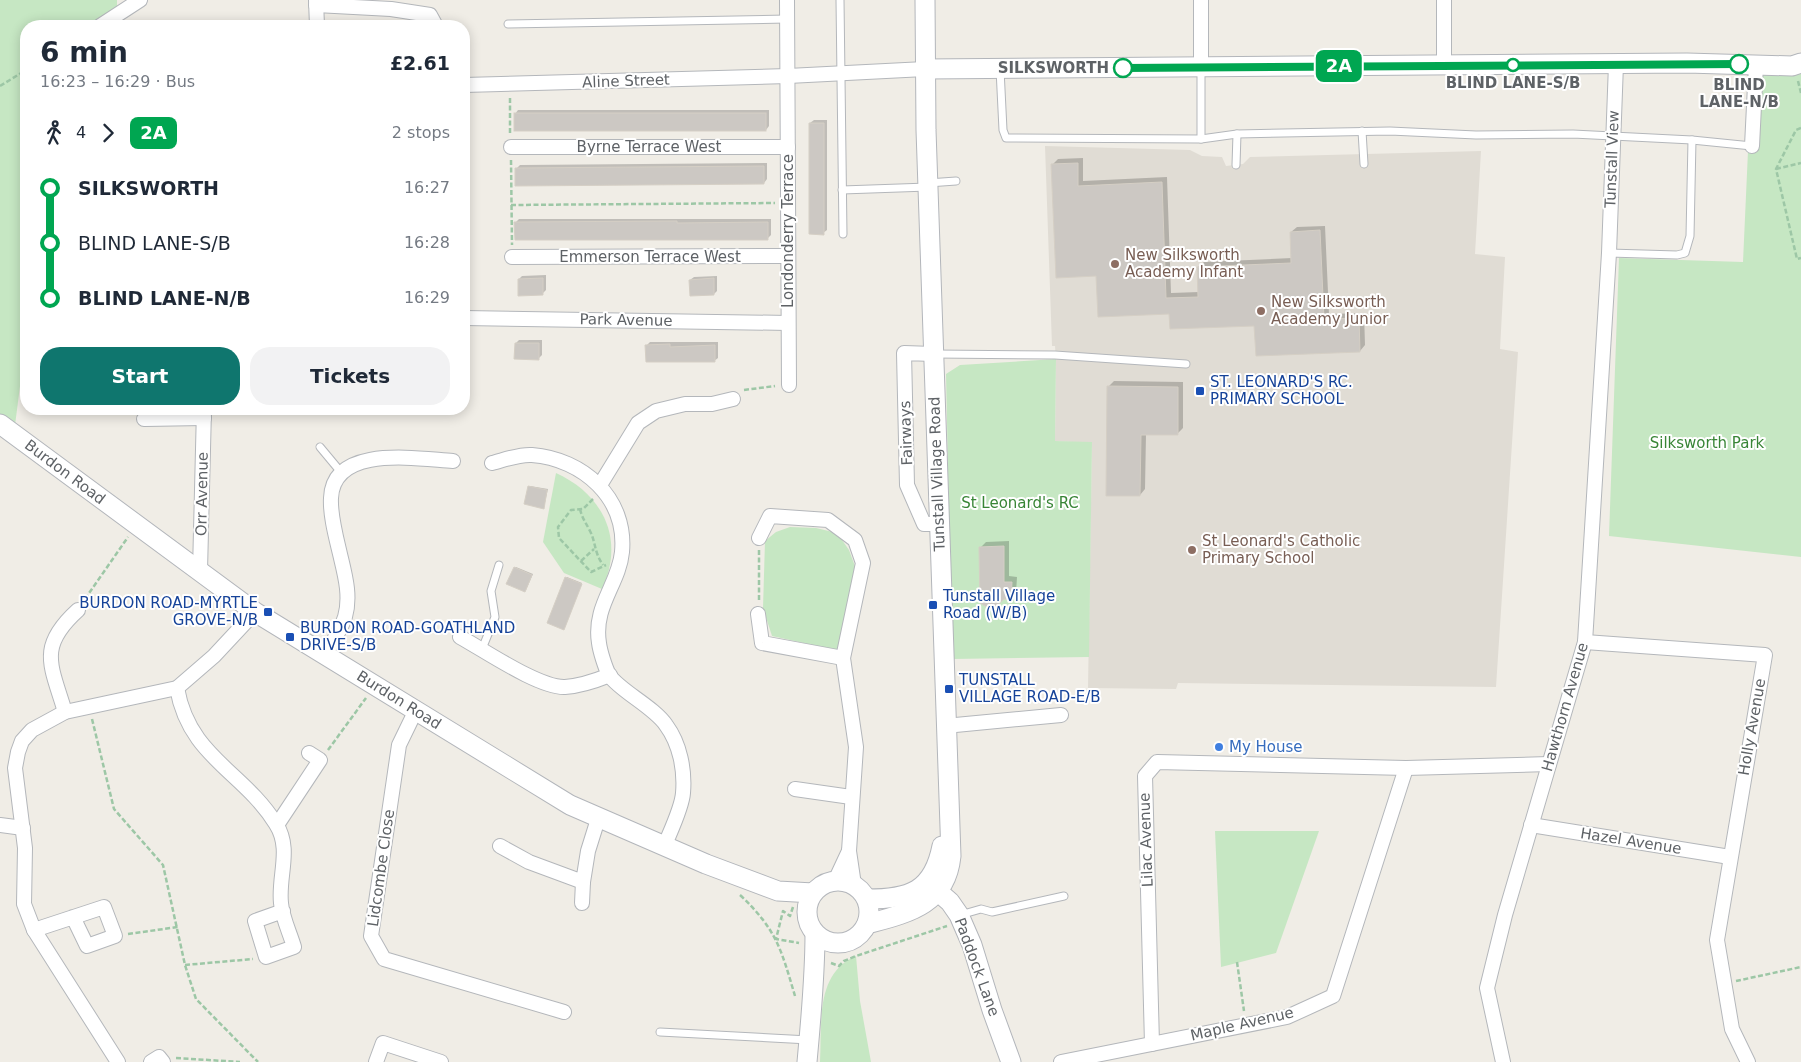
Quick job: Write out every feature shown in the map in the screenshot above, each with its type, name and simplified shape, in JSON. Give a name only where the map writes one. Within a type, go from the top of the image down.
[{"type":"street","points":[[109,20],[140,0]]},
{"type":"street","name":"Londonderry Terrace","points":[[787,0],[788,385]]},
{"type":"street","name":"Tunstall Village Road","points":[[867,924],[899,916],[921,906],[932,887],[946,881],[949,868],[950,841],[926,130],[925,0]]},
{"type":"street","points":[[1201,67],[1202,0]]},
{"type":"street","points":[[1444,0],[1444,65]]},
{"type":"street","points":[[317,20],[316,2],[391,9],[430,16],[432,20]]},
{"type":"street","points":[[926,70],[1616,64],[1792,66],[1801,63]]},
{"type":"street","name":"Tunstall View","points":[[1609,253],[1616,64]]},
{"type":"street","points":[[1752,146],[1756,65]]},
{"type":"street","name":"Aline Street","points":[[470,85],[926,70]]},
{"type":"street","name":"Byrne Terrace West","points":[[511,147],[788,147]]},
{"type":"street","name":"Hawthorn Avenue","points":[[1503,1062],[1487,988],[1585,642],[1609,253]]},
{"type":"street","name":"Emmerson Terrace West","points":[[512,257],[788,256]]},
{"type":"street","name":"Park Avenue","points":[[470,318],[788,322]]},
{"type":"street","name":"Fairways","points":[[933,354],[904,353],[907,485],[924,524],[939,524]]},
{"type":"street","points":[[602,487],[638,423],[656,411],[685,404],[712,404],[733,399]]},
{"type":"street","name":"Orr Avenue","points":[[144,419],[184,415]]},
{"type":"street","name":"Orr Avenue","points":[[200,570],[204,415]]},
{"type":"street","name":"Burdon Road","points":[[0,424],[255,612],[570,805],[598,819],[664,846],[778,890],[814,893]]},
{"type":"street","points":[[492,463],[531,455],[552,458],[569,464],[602,487],[615,508],[621,536],[622,552],[617,571],[601,606],[598,642],[610,675],[666,724],[682,762],[683,795],[664,846]]},
{"type":"street","points":[[325,654],[345,618],[347,603],[348,586],[330,498],[340,471],[360,461],[384,458],[454,461]]},
{"type":"street","points":[[759,538],[770,516],[828,520],[855,540],[862,563],[843,658],[856,747],[849,851],[854,885],[866,899],[869,907],[867,924],[856,938],[841,944],[819,962]]},
{"type":"street","points":[[65,712],[49,660],[51,647],[62,624],[78,610]]},
{"type":"street","points":[[118,1062],[34,930],[23,897],[24,828],[15,768],[18,752],[22,740],[32,730],[65,712],[177,688],[214,656],[255,612]]},
{"type":"street","points":[[758,614],[762,643],[843,658]]},
{"type":"street","points":[[460,636],[536,679],[562,687],[585,685],[610,675]]},
{"type":"street","name":"Holly Avenue","points":[[1585,642],[1765,655],[1717,940],[1732,1029],[1748,1062]]},
{"type":"street","points":[[177,688],[180,708],[198,741],[209,754],[250,792],[277,825],[285,859],[281,903],[294,947],[266,957],[255,921],[283,911]]},
{"type":"street","name":"Lidcombe Close","points":[[416,710],[399,745],[371,936],[384,959],[564,1012]]},
{"type":"street","points":[[945,726],[1062,715]]},
{"type":"street","points":[[277,825],[315,757]]},
{"type":"street","name":"Lilac Avenue","points":[[1152,1044],[1145,776],[1158,762],[1406,768],[1549,764]]},
{"type":"street","name":"Maple Avenue","points":[[1061,1062],[1287,1017],[1333,996],[1406,768]]},
{"type":"street","points":[[794,789],[852,797]]},
{"type":"street","points":[[582,903],[588,851],[598,819]]},
{"type":"street","points":[[0,825],[24,828]]},
{"type":"street","name":"Hazel Avenue","points":[[1532,825],[1730,857]]},
{"type":"street","points":[[500,846],[530,862],[583,882]]},
{"type":"street","points":[[835,881],[849,851]]},
{"type":"street","points":[[807,1062],[819,962],[807,909],[814,893],[823,885],[835,881],[854,885]]},
{"type":"street","points":[[866,899],[888,899],[932,887]]},
{"type":"street","name":"Paddock Lane","points":[[932,887],[950,902],[961,919],[1011,1062]]},
{"type":"street","name":"Burdon Road","points":[[778,890],[794,904],[812,926]]},
{"type":"street","points":[[34,930],[73,917],[104,907],[115,936],[87,946],[73,917]]},
{"type":"street","points":[[812,926],[831,943],[841,944]]},
{"type":"street","points":[[376,1062],[383,1044],[441,1062]]},
{"type":"lane","points":[[840,0],[843,234]]},
{"type":"lane","points":[[508,24],[787,19]]},
{"type":"lane","points":[[1200,139],[1201,67]]},
{"type":"lane","points":[[1000,69],[1003,130],[1006,138],[1200,139],[1237,134],[1362,132],[1613,136],[1692,140],[1752,146]]},
{"type":"lane","points":[[1362,132],[1364,164]]},
{"type":"lane","points":[[1236,165],[1237,134]]},
{"type":"lane","points":[[1609,253],[1685,253],[1690,236],[1692,140]]},
{"type":"lane","points":[[842,190],[928,185],[956,181]]},
{"type":"lane","points":[[933,354],[1055,355],[1186,364]]},
{"type":"lane","points":[[320,447],[340,471]]},
{"type":"lane","points":[[482,649],[495,616],[491,590],[499,565]]},
{"type":"lane","points":[[961,919],[981,909],[992,912],[1064,896]]},
{"type":"lane","points":[[660,1032],[809,1040]]},
{"type":"path","points":[[0,86],[20,74]]},
{"type":"path","points":[[510,84],[512,257]]},
{"type":"path","points":[[1801,128],[1796,130],[1776,169],[1797,259],[1801,258]]},
{"type":"path","points":[[1776,169],[1801,163]]},
{"type":"path","points":[[512,205],[788,203]]},
{"type":"path","points":[[733,399],[745,388],[788,385]]},
{"type":"path","points":[[602,487],[580,509],[571,510],[558,527],[560,538],[590,572],[603,565]]},
{"type":"path","points":[[580,509],[582,520],[591,532],[594,549],[603,565],[617,571]]},
{"type":"path","points":[[78,610],[136,526]]},
{"type":"path","points":[[758,614],[759,538]]},
{"type":"path","points":[[580,561],[594,549]]},
{"type":"path","points":[[315,757],[376,685]]},
{"type":"path","points":[[89,706],[114,809],[163,865],[185,965],[196,999],[258,1062]]},
{"type":"path","points":[[735,891],[767,923],[776,939],[798,1003]]},
{"type":"path","points":[[776,939],[783,911],[790,916],[794,904]]},
{"type":"path","points":[[776,939],[806,943],[807,952],[819,962],[839,966],[844,961],[856,956],[946,926],[961,919]]},
{"type":"path","points":[[115,936],[178,927]]},
{"type":"path","points":[[185,965],[266,957]]},
{"type":"path","points":[[1237,962],[1246,1025]]},
{"type":"path","points":[[1724,980],[1801,967]]},
{"type":"path","points":[[158,1060],[240,1062]]},
{"type":"shaded area","points":[[1045,146],[1190,150],[1202,156],[1222,157],[1226,166],[1243,164],[1250,157],[1481,151],[1475,254],[1505,257],[1500,349],[1518,352],[1496,687],[1178,683],[1176,689],[1088,688],[1092,443],[1055,441],[1056,359],[1055,346],[1052,346]]},
{"type":"green space","points":[[0,0],[117,0],[117,20],[20,20],[20,386],[14,433],[0,424]]},
{"type":"green space","name":"Silksworth Park","points":[[1801,65],[1801,557],[1609,536],[1619,258],[1743,262],[1748,151],[1759,68]]},
{"type":"green space","name":"St Leonard's RC","points":[[1056,359],[1055,441],[1092,442],[1089,657],[952,659],[946,374],[960,365]]},
{"type":"green space","points":[[556,473],[573,482],[587,494],[598,506],[606,521],[611,553],[609,571],[602,589],[564,573],[543,542]]},
{"type":"green space","points":[[790,527],[816,528],[837,533],[849,550],[856,569],[842,649],[835,650],[772,636],[763,608],[765,541],[776,532]]},
{"type":"green space","points":[[1215,831],[1319,831],[1276,953],[1221,967]]},
{"type":"green space","points":[[856,956],[860,1001],[871,1062],[820,1062],[821,1016],[827,987],[833,974],[843,964]]},
{"type":"building","points":[[514,113],[766,113],[766,131],[514,131]]},
{"type":"building","points":[[809,123],[824,123],[824,235],[809,234]]},
{"type":"building","points":[[1078,163],[1078,186],[1162,182],[1166,298],[1198,297],[1197,267],[1291,263],[1290,232],[1320,230],[1324,319],[1359,318],[1360,352],[1256,356],[1254,326],[1170,329],[1169,314],[1098,317],[1096,276],[1056,278],[1051,164]]},
{"type":"building","points":[[764,166],[764,184],[515,186],[515,168]]},
{"type":"building","points":[[677,221],[677,223],[768,222],[768,240],[515,240],[514,222]]},
{"type":"building","points":[[543,278],[543,295],[518,296],[518,279]]},
{"type":"building","points":[[714,278],[714,295],[690,296],[689,280]]},
{"type":"building","points":[[515,343],[539,343],[539,360],[514,359]]},
{"type":"building","points":[[670,344],[670,347],[715,345],[715,362],[646,362],[645,345]]},
{"type":"building","points":[[1107,386],[1178,387],[1178,435],[1141,435],[1140,496],[1106,496]]},
{"type":"building","points":[[528,486],[547,490],[544,509],[524,504]]},
{"type":"building","name":"St Leonard's RC","points":[[1004,546],[1004,582],[1012,582],[1011,600],[1004,599],[992,610],[980,603],[979,547]]},
{"type":"building","points":[[514,567],[532,575],[525,592],[506,584]]},
{"type":"building","points":[[565,577],[582,584],[564,630],[547,623]]},
{"type":"bus line","name":"2A","points":[[1123,68],[1739,64]]},
{"type":"place","name":"BLIND LANE-N/B","points":[[1739,64]]},
{"type":"place","name":"BLIND LANE-S/B","points":[[1513,65]]},
{"type":"place","name":"SILKSWORTH","points":[[1123,68]]},
{"type":"place","name":"New Silksworth Academy Infant","points":[[1115,264]]},
{"type":"place","name":"New Silksworth Academy Junior","points":[[1261,311]]},
{"type":"place","name":"ST. LEONARD'S RC. PRIMARY SCHOOL","points":[[1200,391]]},
{"type":"place","name":"St Leonard's Catholic Primary School","points":[[1192,550]]},
{"type":"place","name":"Tunstall Village Road (W/B)","points":[[933,605]]},
{"type":"place","name":"BURDON ROAD-MYRTLE GROVE-N/B","points":[[268,612]]},
{"type":"place","name":"BURDON ROAD-GOATHLAND DRIVE-S/B","points":[[290,637]]},
{"type":"place","name":"TUNSTALL VILLAGE ROAD-E/B","points":[[949,689]]},
{"type":"place","name":"My House","points":[[1219,747]]}]
